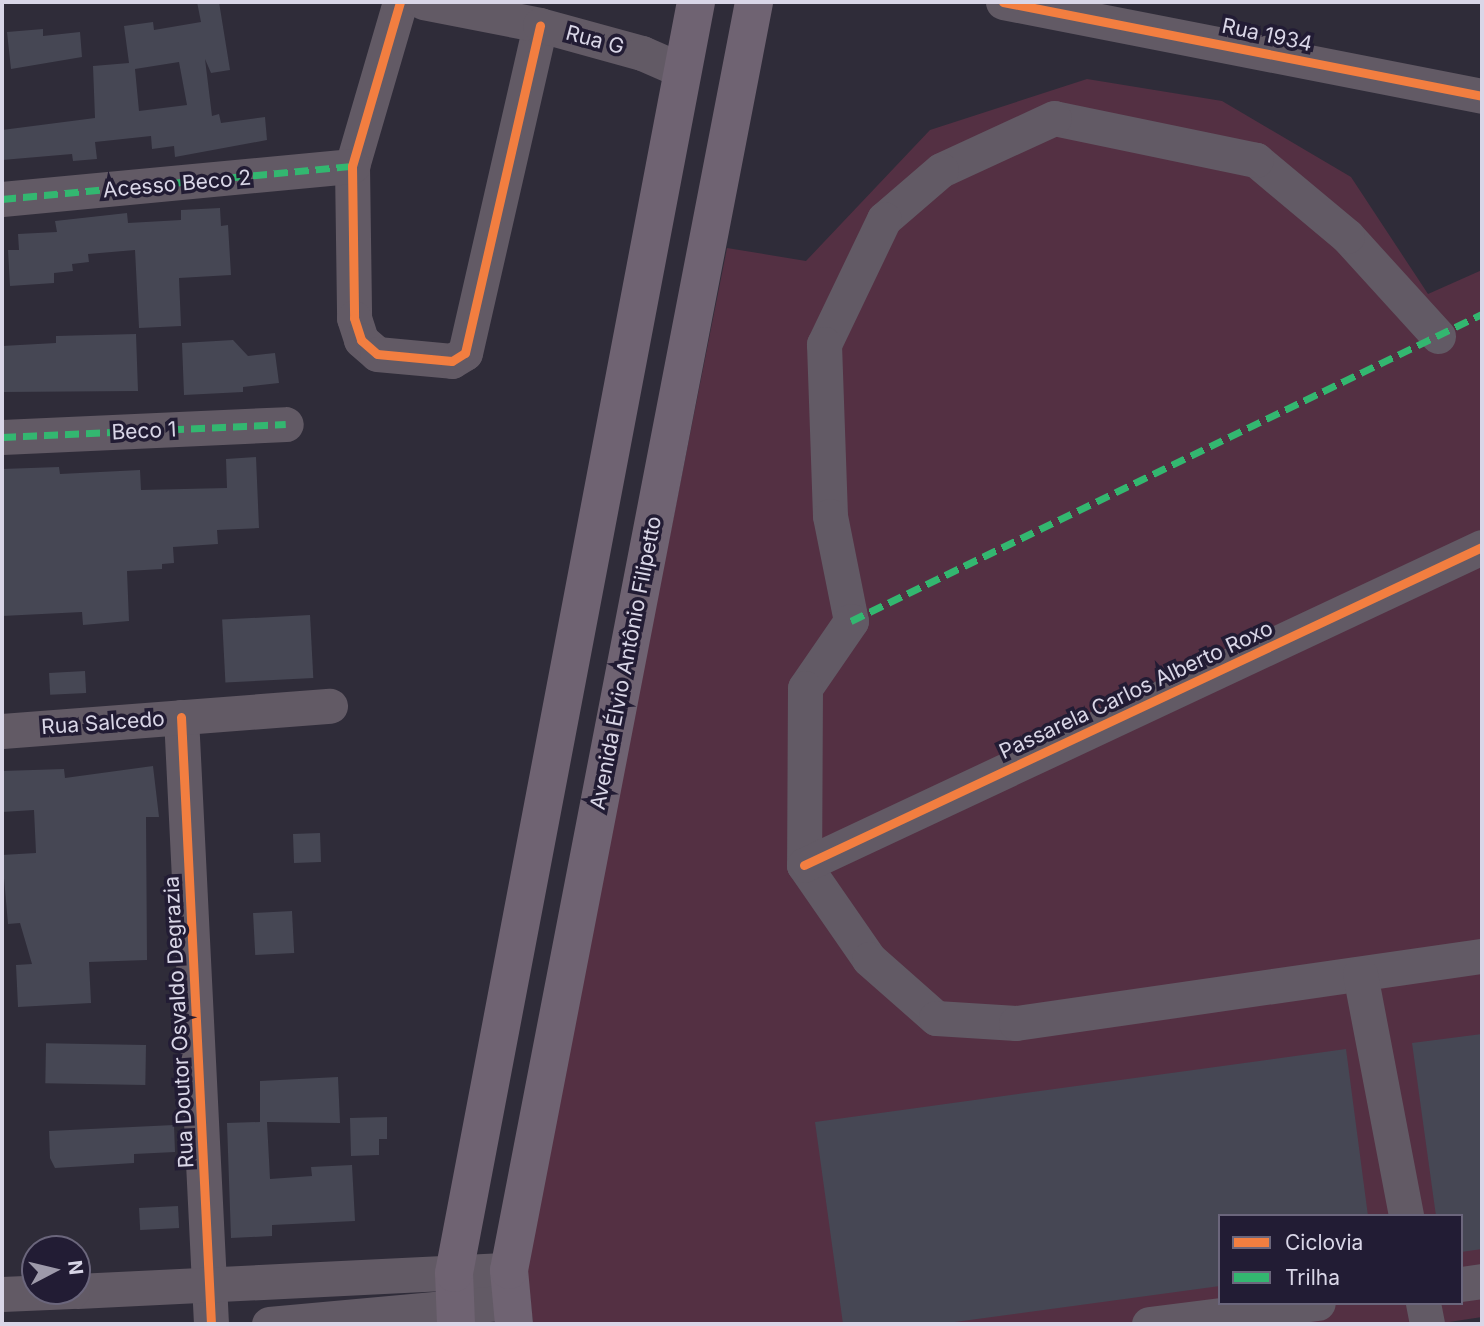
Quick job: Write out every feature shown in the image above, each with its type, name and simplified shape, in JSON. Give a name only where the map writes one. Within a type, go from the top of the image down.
[{"type":"main road","points":[[454,1301],[696,2]]},
{"type":"main road","name":"Avenida Élvio Antônio Filipetto","points":[[512,1299],[754,2]]},
{"type":"street","points":[[401,2],[352,166],[354,318],[361,340],[377,354],[459,360],[540,25]]},
{"type":"street","name":"Rua G","points":[[423,2],[540,25],[642,53],[683,71]]},
{"type":"street","name":"Rua 1934","points":[[1003,2],[1482,96]]},
{"type":"street","points":[[1438,335],[1348,236],[1256,160],[1054,118],[941,170],[884,219],[824,344],[830,516],[851,621],[805,688],[804,864],[869,959],[936,1018],[1016,1023],[1482,956]]},
{"type":"street","name":"Acesso Beco 2","points":[[2,199],[352,166]]},
{"type":"street","name":"Beco 1","points":[[2,437],[286,425]]},
{"type":"street","name":"Passarela Carlos Alberto Roxo","points":[[804,864],[1482,547]]},
{"type":"street","name":"Rua Salcedo","points":[[2,731],[330,706]]},
{"type":"street","name":"Rua Doutor Osvaldo Degrazia","points":[[181,718],[211,1324]]},
{"type":"street","points":[[1360,974],[1406,1214]]},
{"type":"street","points":[[1463,1284],[1482,1281]]},
{"type":"street","points":[[91,1290],[209,1286],[454,1301]]},
{"type":"street","points":[[2,1294],[21,1293]]},
{"type":"street","points":[[269,1324],[454,1301],[512,1299]]},
{"type":"street","points":[[1149,1324],[1302,1305]]},
{"type":"street","points":[[1423,1305],[1427,1324]]},
{"type":"shaded area","points":[[1087,79],[1222,101],[1351,177],[1428,294],[1482,270],[1482,1317],[1436,1324],[533,1324],[526,1259],[727,248],[806,261],[930,130]]},
{"type":"building","points":[[197,2],[219,2],[230,70],[211,73],[205,59],[212,116],[219,114],[221,123],[265,117],[267,140],[175,157],[174,146],[152,149],[151,136],[95,142],[97,159],[73,161],[72,154],[2,160],[2,130],[95,118],[93,66],[129,63],[124,26],[153,22],[154,30],[201,22]],"holes":[[[179,62],[187,105],[139,111],[135,69]]]},
{"type":"building","points":[[43,29],[43,36],[80,32],[82,57],[11,69],[7,32]]},
{"type":"building","points":[[220,208],[221,226],[228,225],[231,275],[179,278],[181,326],[139,328],[135,250],[88,254],[89,262],[72,264],[73,271],[54,273],[54,283],[10,286],[8,250],[19,250],[18,234],[57,232],[55,221],[127,213],[128,223],[181,220],[181,210]]},
{"type":"building","points":[[136,334],[138,391],[2,392],[2,346],[56,343],[56,336]]},
{"type":"building","points":[[233,340],[248,356],[275,353],[279,383],[243,387],[243,392],[184,395],[182,343]]},
{"type":"building","points":[[256,457],[259,528],[217,530],[218,544],[173,547],[174,563],[162,564],[162,569],[127,571],[129,621],[83,625],[82,612],[2,616],[2,469],[59,467],[60,474],[140,470],[141,490],[227,488],[226,459]]},
{"type":"building","points":[[310,615],[313,678],[225,683],[222,620]]},
{"type":"building","points":[[85,671],[86,693],[50,695],[49,673]]},
{"type":"building","points":[[153,766],[159,817],[146,817],[147,960],[89,962],[91,1003],[18,1007],[16,965],[32,964],[20,923],[8,924],[2,855],[36,853],[34,810],[2,812],[2,771],[64,769],[65,778]]},
{"type":"building","points":[[320,833],[321,862],[294,863],[293,834]]},
{"type":"building","points":[[292,911],[294,953],[255,955],[253,913]]},
{"type":"building","points":[[1482,1034],[1482,1249],[1463,1252],[1463,1214],[1436,1214],[1412,1043]]},
{"type":"building","points":[[46,1043],[146,1045],[145,1085],[45,1083]]},
{"type":"building","points":[[1346,1049],[1368,1214],[1218,1214],[1218,1286],[940,1324],[843,1324],[815,1122]]},
{"type":"building","points":[[338,1077],[340,1123],[267,1122],[270,1179],[312,1176],[311,1167],[352,1165],[355,1221],[272,1225],[272,1236],[231,1238],[227,1123],[260,1122],[260,1081]]},
{"type":"building","points":[[387,1117],[387,1139],[379,1139],[379,1155],[351,1156],[350,1118]]},
{"type":"building","points":[[174,1125],[175,1152],[134,1154],[134,1163],[55,1168],[50,1158],[49,1131]]},
{"type":"building","points":[[178,1206],[179,1228],[140,1230],[139,1208]]},
{"type":"marked path","points":[[2,199],[352,166]]},
{"type":"marked path","points":[[851,621],[1482,314]]},
{"type":"marked path","points":[[2,437],[286,424]]},
{"type":"cycle path","points":[[400,2],[352,166],[354,318],[361,340],[377,354],[452,361],[465,353],[540,25]]},
{"type":"cycle path","points":[[1003,2],[1482,96]]},
{"type":"cycle path","points":[[804,865],[1482,547]]},
{"type":"cycle path","points":[[181,717],[211,1324]]}]
